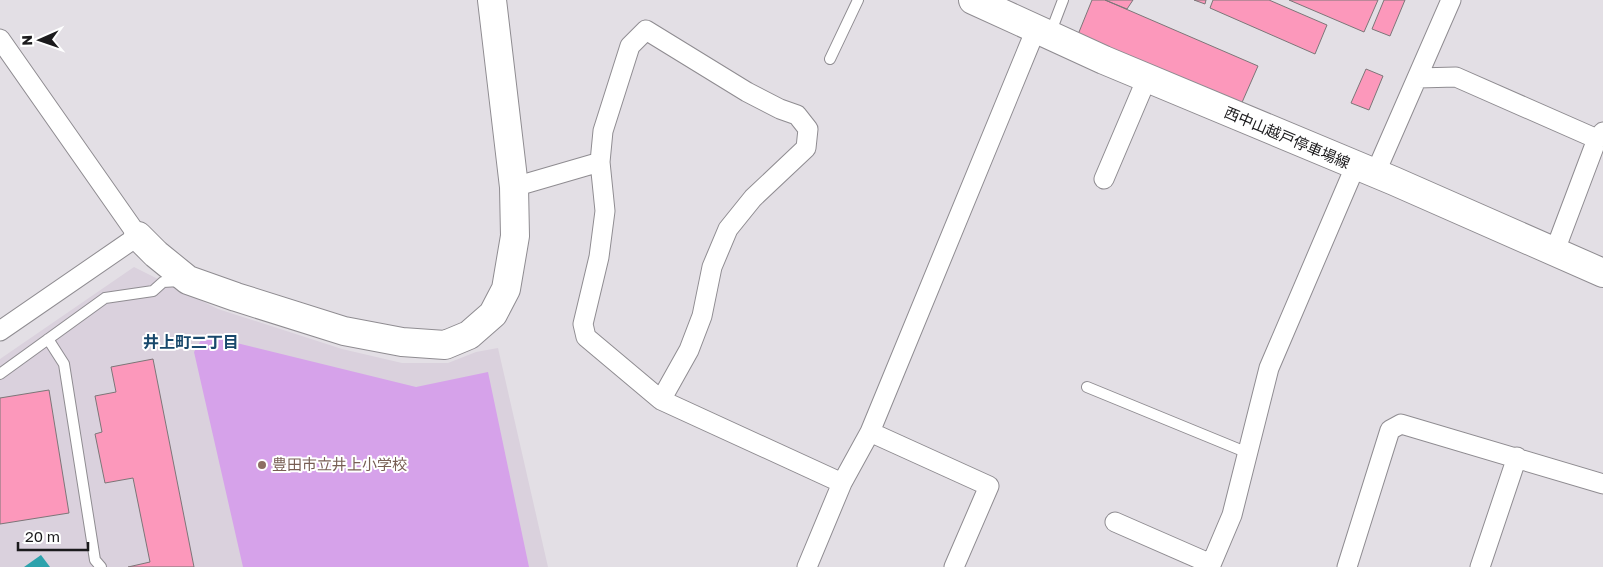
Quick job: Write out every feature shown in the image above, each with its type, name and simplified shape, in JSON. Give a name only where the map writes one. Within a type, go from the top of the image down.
[{"type":"street","points":[[0,40],[138,236],[156,254],[188,280],[236,298],[344,331],[402,342],[445,345],[469,335],[493,314],[506,289],[515,236],[514,187],[492,0]]},
{"type":"street","name":"西中山越戸停車場線","points":[[973,0],[1148,78],[1603,273]]},
{"type":"street","points":[[1115,522],[1210,566],[1232,515],[1269,368],[1365,170],[1418,78],[1451,0]]},
{"type":"street","points":[[661,400],[688,350],[702,316],[712,267],[728,229],[753,198],[806,148],[808,129],[798,116],[780,110],[747,92],[646,30],[630,46],[604,130],[600,162],[605,211],[599,257],[583,324],[586,338],[661,400],[842,483]]},
{"type":"street","points":[[814,565],[842,483],[870,432],[1043,31]]},
{"type":"street","points":[[1418,78],[1456,77],[1600,136],[1554,253]]},
{"type":"street","points":[[1104,180],[1148,78]]},
{"type":"street","points":[[514,187],[600,162]]},
{"type":"street","points":[[0,331],[138,236]]},
{"type":"street","points":[[1347,567],[1390,430],[1401,424],[1603,484]]},
{"type":"street","points":[[870,432],[989,486],[954,567]]},
{"type":"street","points":[[1480,567],[1517,457]]},
{"type":"lane","points":[[830,59],[858,0]]},
{"type":"lane","points":[[1043,31],[1063,0]]},
{"type":"lane","points":[[0,374],[105,298],[153,292],[163,282],[188,280]]},
{"type":"lane","points":[[48,339],[64,364],[95,560],[101,567]]},
{"type":"lane","points":[[1087,387],[1248,453]]},
{"type":"shaded area","name":"豊田市立井上小学校","points":[[134,267],[218,309],[342,349],[402,363],[448,363],[476,352],[498,348],[548,567],[0,567],[0,359]]},
{"type":"shaded area","points":[[204,335],[416,387],[488,372],[529,567],[243,567],[194,352]]},
{"type":"water","points":[[41,555],[50,567],[24,567]]},
{"type":"building","points":[[1092,0],[1105,0],[1258,66],[1240,107],[1077,37]]},
{"type":"building","points":[[1105,0],[1133,0],[1127,9]]},
{"type":"building","points":[[1194,0],[1206,0],[1205,4]]},
{"type":"building","points":[[1213,0],[1269,0],[1327,25],[1315,54],[1210,8]]},
{"type":"building","points":[[1289,0],[1378,0],[1364,32]]},
{"type":"building","points":[[1384,0],[1405,0],[1390,36],[1372,29]]},
{"type":"building","points":[[1366,69],[1383,76],[1369,110],[1351,103]]},
{"type":"building","points":[[153,359],[194,567],[128,567],[150,562],[133,478],[105,483],[95,434],[102,432],[95,396],[116,392],[111,367]]},
{"type":"building","points":[[49,390],[69,513],[0,524],[0,398]]},
{"type":"place","name":"豊田市立井上小学校","points":[[262,465]]},
{"type":"district","name":"井上町二丁目","points":[[191,342]]}]
